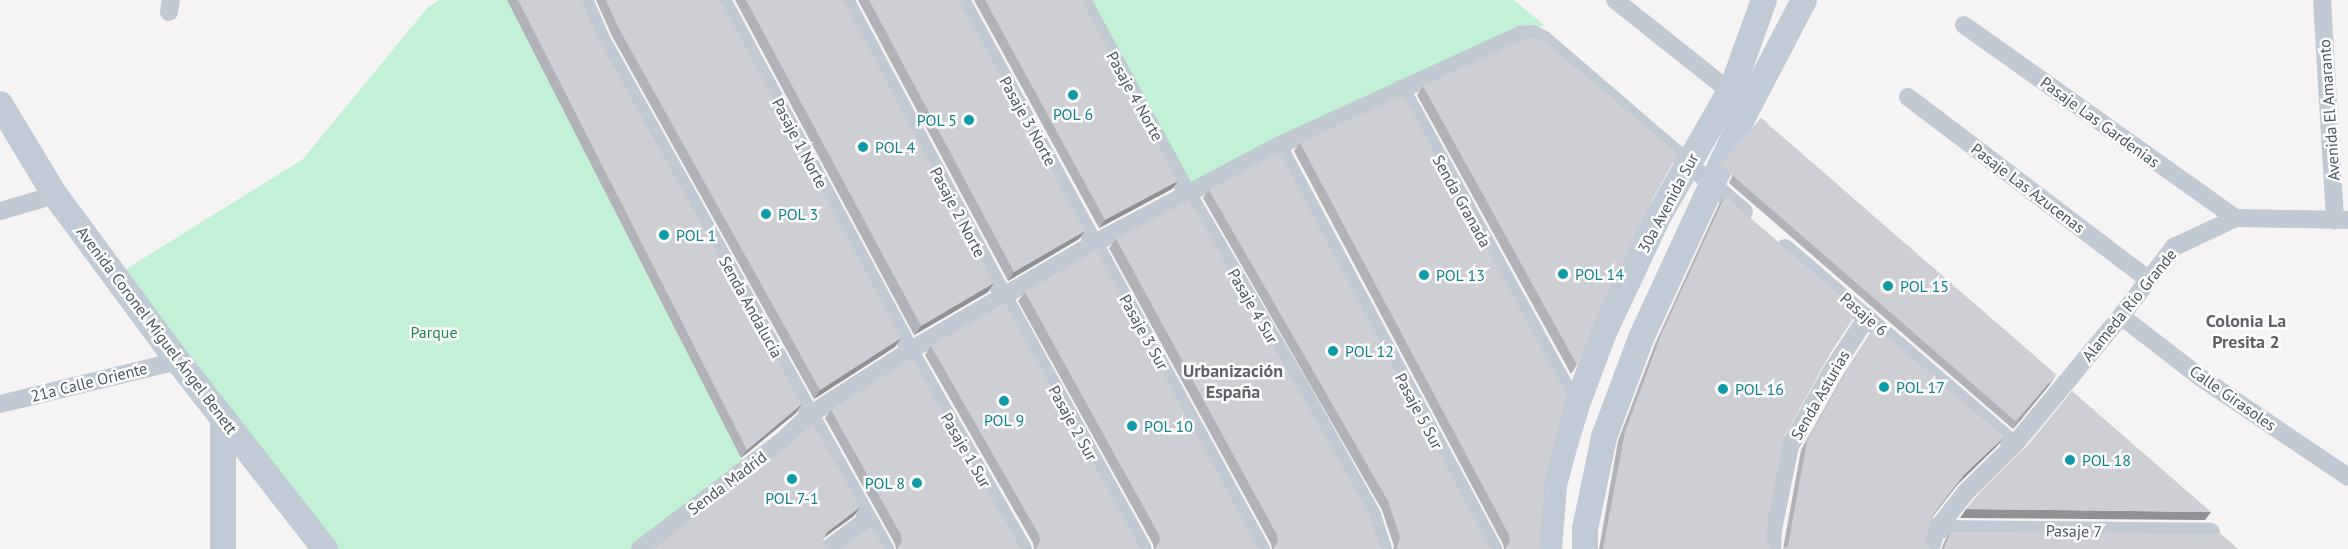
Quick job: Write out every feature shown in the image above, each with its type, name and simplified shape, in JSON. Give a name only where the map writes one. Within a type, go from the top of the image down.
[{"type":"street","name":"Senda Andalucía","points":[[584,0],[597,32],[885,549]]},
{"type":"street","name":"Pasaje 1 Norte","points":[[722,0],[911,350]]},
{"type":"street","name":"Pasaje 2 Norte","points":[[845,0],[1004,297]]},
{"type":"street","name":"Pasaje 3 Norte","points":[[961,0],[1095,243]]},
{"type":"street","name":"Pasaje 4 Norte","points":[[1082,0],[1187,193]]},
{"type":"street","points":[[1615,0],[1739,99]]},
{"type":"street","name":"30a Avenida Sur","points":[[1585,549],[1585,529],[1605,437],[1641,338],[1713,185],[1739,99],[1764,0]]},
{"type":"street","name":"30a Avenida Sur","points":[[1549,549],[1554,485],[1576,407],[1609,321],[1658,217],[1689,164],[1739,99],[1804,0]]},
{"type":"street","name":"Avenida El Amaranto","points":[[2322,0],[2342,221]]},
{"type":"street","name":"Pasaje Las Gardenias","points":[[1964,25],[2236,218]]},
{"type":"street","name":"Senda Madrid","points":[[640,549],[781,442],[811,414],[911,350],[1095,243],[1187,193],[1278,146],[1520,35],[1532,34],[1543,39],[1689,164]]},
{"type":"street","name":"Senda Granada","points":[[1401,89],[1576,407]]},
{"type":"street","name":"Pasaje Las Azucenas","points":[[1908,97],[2148,279]]},
{"type":"street","name":"Avenida Coronel Miguel Ángel Benett","points":[[0,104],[55,195],[178,361],[325,549]]},
{"type":"street","name":"Pasaje 5 Sur","points":[[1278,146],[1493,549]]},
{"type":"street","points":[[1689,164],[1756,222]]},
{"type":"street","name":"Pasaje 4 Sur","points":[[1187,193],[1366,505],[1383,549]]},
{"type":"street","points":[[0,211],[55,195]]},
{"type":"street","name":"Alameda Río Grande","points":[[1930,549],[1937,529],[1966,492],[2014,445],[2121,316],[2174,247],[2236,218],[2342,221]]},
{"type":"street","name":"Pasaje 6","points":[[1773,237],[2014,445]]},
{"type":"street","name":"Pasaje 3 Sur","points":[[1095,243],[1261,549]]},
{"type":"street","name":"Pasaje 2 Sur","points":[[1004,297],[1143,549]]},
{"type":"street","name":"Calle Girasoles","points":[[2121,316],[2200,377],[2348,477]]},
{"type":"street","name":"Senda Asturias","points":[[1772,549],[1773,530],[1790,446],[1833,369],[1867,317]]},
{"type":"street","name":"Pasaje 1 Sur","points":[[911,350],[1023,549]]},
{"type":"street","name":"21a Calle Oriente","points":[[0,404],[178,361]]},
{"type":"street","points":[[223,418],[223,549]]},
{"type":"street","points":[[1560,464],[1596,476]]},
{"type":"street","points":[[828,549],[868,519]]},
{"type":"street","name":"Pasaje 7","points":[[1937,529],[2211,532]]},
{"type":"green space","name":"Parque","points":[[440,0],[507,0],[746,468],[640,549],[326,549],[115,276],[303,159],[428,7]]},
{"type":"green space","points":[[1082,0],[1514,0],[1544,25],[1185,188]]},
{"type":"building","name":"POL 1","points":[[518,0],[582,0],[598,38],[802,404],[747,450]]},
{"type":"building","name":"POL 3","points":[[606,0],[720,0],[901,338],[820,390],[618,27]]},
{"type":"building","name":"POL 4","points":[[746,0],[843,0],[994,283],[921,326]]},
{"type":"building","name":"POL 5","points":[[869,0],[959,0],[1085,231],[1014,272]]},
{"type":"building","name":"POL 6","points":[[985,0],[1082,0],[1178,181],[1105,220]]},
{"type":"building","name":"POL 14","points":[[1529,37],[1543,40],[1678,154],[1651,202],[1577,365],[1423,86]]},
{"type":"building","name":"POL 13","points":[[1403,95],[1567,395],[1546,473],[1540,549],[1505,549],[1510,541],[1509,535],[1300,143]]},
{"type":"building","name":"POL 15","points":[[1761,118],[2056,375],[2015,421],[1720,165]]},
{"type":"building","name":"POL 12","points":[[1279,152],[1489,546],[1494,549],[1395,549],[1400,537],[1388,501],[1209,190]]},
{"type":"building","name":"POL 16","points":[[1725,196],[1858,311],[1829,355],[1785,435],[1768,521],[1767,540],[1771,549],[1603,549],[1625,432],[1661,335]]},
{"type":"building","points":[[1189,200],[1368,511],[1379,544],[1384,549],[1273,549],[1278,541],[1277,535],[1116,239]]},
{"type":"building","name":"POL 10","points":[[1096,250],[1257,546],[1262,549],[1155,549],[1160,541],[1159,535],[1025,292]]},
{"type":"building","name":"POL 9","points":[[1005,303],[1139,546],[1144,549],[1036,549],[1040,541],[1039,535],[931,346]]},
{"type":"building","name":"POL 17","points":[[1875,326],[2004,437],[1964,475],[1934,513],[1925,542],[1931,549],[1782,549],[1788,546],[1807,441],[1849,366]]},
{"type":"building","name":"POL 8","points":[[912,358],[1019,546],[1024,549],[897,549],[902,541],[901,535],[831,410]]},
{"type":"building","name":"POL 18","points":[[2072,391],[2211,512],[1966,509],[2029,444]]},
{"type":"building","name":"POL 7-1","points":[[813,424],[860,507],[827,532],[823,541],[828,549],[653,549],[794,442]]},
{"type":"building","points":[[871,527],[885,549],[841,549]]},
{"type":"building","points":[[1951,532],[2221,534],[2238,549],[1941,549],[1944,548]]},
{"type":"place","name":"POL 6","points":[[1073,95]]},
{"type":"place","name":"POL 5","points":[[969,120]]},
{"type":"place","name":"POL 4","points":[[863,147]]},
{"type":"place","name":"POL 3","points":[[766,214]]},
{"type":"place","name":"POL 1","points":[[664,235]]},
{"type":"place","name":"POL 14","points":[[1563,274]]},
{"type":"place","name":"POL 13","points":[[1424,275]]},
{"type":"place","name":"POL 15","points":[[1888,286]]},
{"type":"place","name":"POL 12","points":[[1333,351]]},
{"type":"place","name":"POL 17","points":[[1884,387]]},
{"type":"place","name":"POL 16","points":[[1723,389]]},
{"type":"place","name":"POL 9","points":[[1004,401]]},
{"type":"place","name":"POL 10","points":[[1132,426]]},
{"type":"place","name":"POL 18","points":[[2070,460]]},
{"type":"place","name":"POL 7-1","points":[[792,479]]},
{"type":"place","name":"POL 8","points":[[917,483]]},
{"type":"district","name":"Colonia La Presita 2","points":[[2246,332]]},
{"type":"district","name":"Urbanización España","points":[[1233,382]]}]
